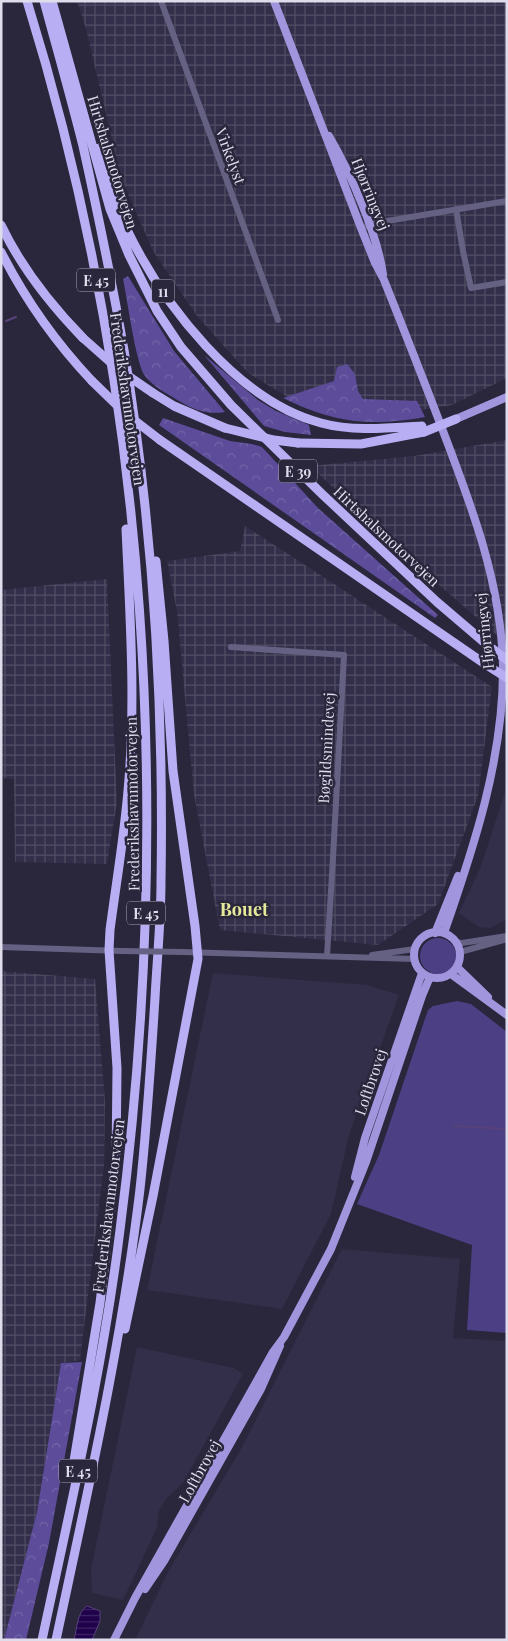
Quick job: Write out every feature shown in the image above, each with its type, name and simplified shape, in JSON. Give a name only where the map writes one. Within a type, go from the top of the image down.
[{"type":"highway","name":"Frederikshavnmotorvejen","points":[[27,1],[49,70],[102,310],[122,441],[138,592],[147,756],[148,878],[144,979],[138,1065],[120,1236],[95,1385],[42,1640]]},
{"type":"highway","name":"Frederikshavnmotorvejen","points":[[44,1],[82,144],[124,353],[149,555],[160,707],[161,770],[161,886],[146,1140],[130,1263],[98,1443],[56,1640]]},
{"type":"highway","name":"11","points":[[52,1],[108,178],[126,228],[149,271],[176,311],[200,340],[244,381],[269,400],[296,414],[320,423],[342,427],[423,429]]},
{"type":"highway","name":"Hirtshalsmotorvejen","points":[[52,1],[110,209],[129,255],[157,311],[181,347],[231,405],[322,494],[438,602],[507,660]]},
{"type":"highway","name":"11","points":[[1,225],[19,259],[35,282],[82,338],[118,369],[153,393],[174,406],[225,428],[298,444],[361,444],[459,418]]},
{"type":"highway","points":[[1,252],[14,279],[70,358],[125,413],[160,440],[507,678]]},
{"type":"highway","points":[[45,1628],[90,1366],[116,1163],[117,1068],[109,950],[128,791],[131,740],[129,594],[122,441]]},
{"type":"highway","points":[[98,1443],[151,1206],[198,953],[173,771],[164,641],[155,553],[138,456]]},
{"type":"main road","name":"Hjørringvej","points":[[274,1],[375,264],[384,280],[455,461],[476,520],[486,555],[497,607],[503,666],[494,764],[486,802],[444,933]]},
{"type":"main road","name":"Hjørringvej","points":[[322,123],[349,173],[370,225],[381,262],[384,280]]},
{"type":"main road","name":"11","points":[[459,418],[507,397]]},
{"type":"main road","name":"Hjørringvej","points":[[435,933],[472,845]]},
{"type":"main road","points":[[435,933],[444,933],[453,938],[460,952],[457,966],[451,974],[441,978],[430,978],[417,967],[414,959],[415,949],[423,938],[435,933]]},
{"type":"main road","points":[[457,966],[504,1013]]},
{"type":"main road","name":"Loftbrovej","points":[[349,1203],[366,1138],[422,972]]},
{"type":"main road","points":[[451,974],[504,1013]]},
{"type":"main road","name":"Loftbrovej","points":[[114,1640],[128,1613],[164,1561],[261,1390],[284,1337],[327,1257],[366,1162],[422,996],[430,978]]},
{"type":"street","name":"Virkelyst","points":[[161,1],[278,320]]},
{"type":"street","points":[[361,228],[507,201]]},
{"type":"street","points":[[456,210],[471,288],[507,282]]},
{"type":"street","name":"Bøgildsmindevej","points":[[231,647],[344,655],[327,956]]},
{"type":"street","points":[[456,942],[507,938]]},
{"type":"street","points":[[460,952],[507,938]]},
{"type":"street","points":[[1,946],[414,959]]},
{"type":"street","points":[[359,957],[415,949]]},
{"type":"shaded area","points":[[77,1],[507,1],[507,378],[452,405],[408,412],[291,399],[248,373],[197,316],[153,251],[121,178],[86,29]]},
{"type":"shaded area","points":[[507,440],[507,644],[431,578],[310,466],[414,456]]},
{"type":"shaded area","points":[[245,526],[492,687],[478,796],[438,904],[378,945],[220,930],[194,795],[177,611],[167,561],[240,551]]},
{"type":"shaded area","points":[[107,579],[117,802],[107,864],[15,862],[14,779],[1,778],[1,590]]},
{"type":"shaded area","points":[[507,782],[507,919],[490,928],[479,927],[459,913],[481,866]]},
{"type":"shaded area","points":[[438,938],[445,939],[451,943],[455,949],[455,963],[451,969],[445,973],[438,974],[431,973],[425,969],[421,963],[420,956],[421,949],[425,943],[431,939]]},
{"type":"shaded area","points":[[1,971],[95,979],[105,1101],[104,1166],[80,1360],[61,1363],[37,1512],[4,1640],[1,1640]]},
{"type":"shaded area","points":[[213,973],[367,985],[399,995],[349,1135],[331,1214],[282,1309],[147,1290]]},
{"type":"shaded area","points":[[457,1001],[471,1004],[507,1032],[507,1333],[467,1330],[472,1245],[357,1204],[379,1155],[428,1010],[433,1006]]},
{"type":"shaded area","points":[[342,1249],[460,1259],[453,1338],[507,1341],[507,1640],[135,1640],[168,1572],[242,1447]]},
{"type":"shaded area","points":[[137,1347],[234,1368],[243,1374],[183,1483],[166,1499],[159,1511],[157,1528],[123,1600],[92,1593],[91,1569]]},
{"type":"shaded area","points":[[87,1606],[100,1611],[100,1621],[92,1640],[74,1640],[79,1616]]},
{"type":"green space","points":[[128,276],[174,351],[225,412],[207,412],[190,407],[160,390],[145,376],[138,359],[123,279]]},
{"type":"green space","points":[[204,355],[258,400],[276,411],[309,425],[311,435],[285,432],[264,426]]},
{"type":"green space","points":[[347,364],[355,374],[358,391],[363,399],[417,401],[425,417],[387,422],[352,421],[319,413],[283,398],[334,381],[337,367]]},
{"type":"green space","points":[[163,418],[230,441],[262,447],[318,508],[438,615],[435,618],[159,425]]},
{"type":"green space","points":[[82,1362],[49,1543],[26,1640],[4,1640],[37,1512],[61,1363]]},
{"type":"waterway","points":[[6,321],[16,317]]},
{"type":"waterway","points":[[454,1126],[507,1129]]},
{"type":"district","name":"Bouet","points":[[244,909]]}]
